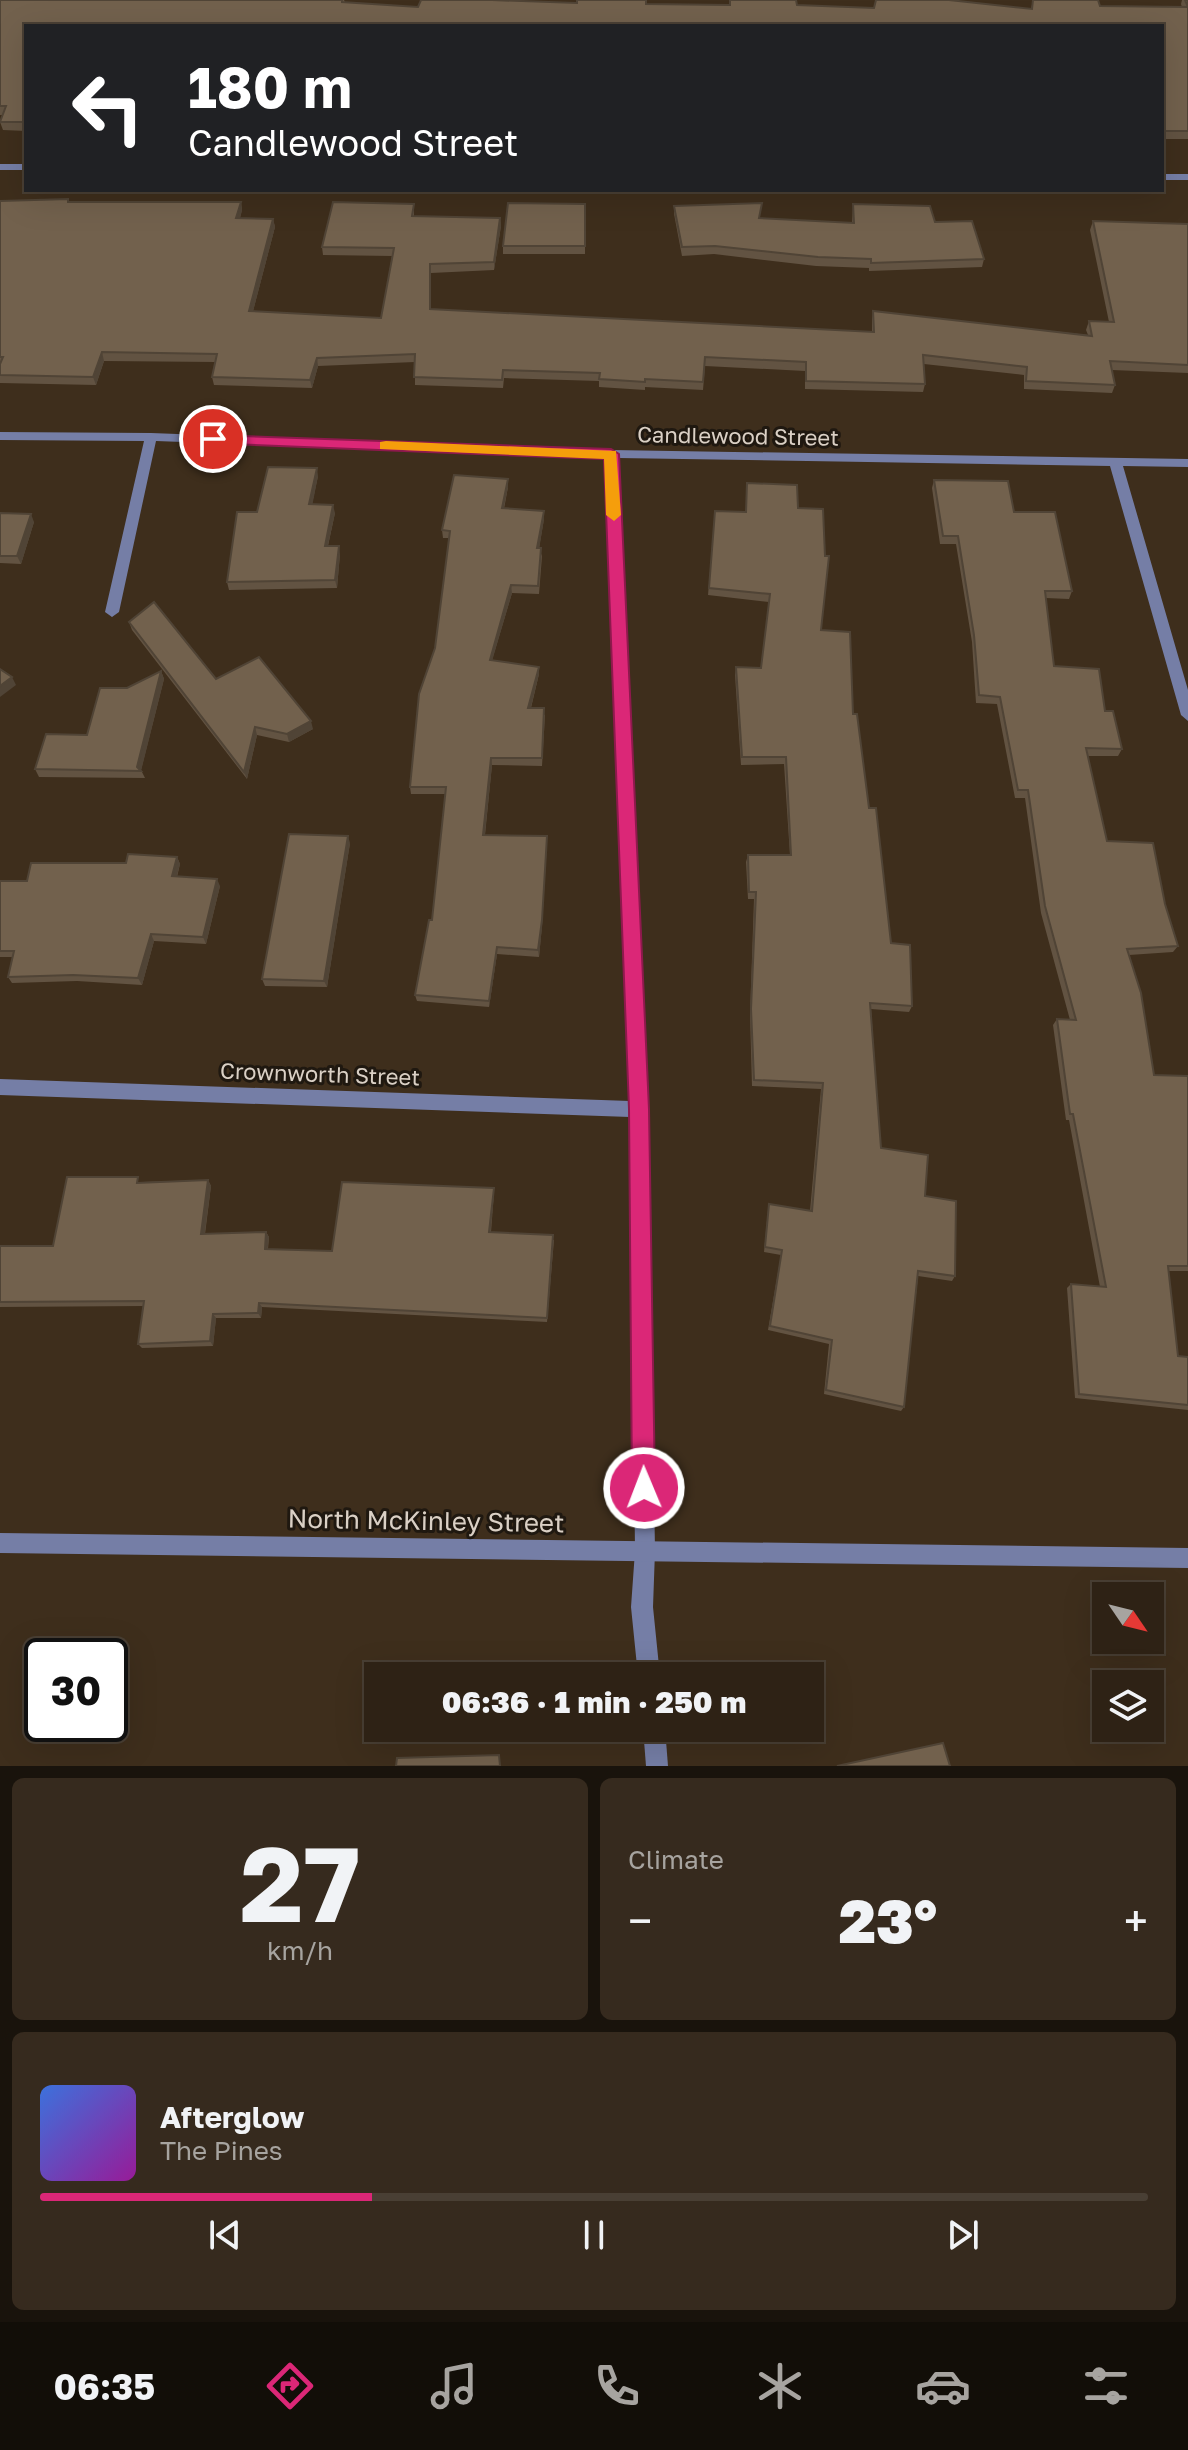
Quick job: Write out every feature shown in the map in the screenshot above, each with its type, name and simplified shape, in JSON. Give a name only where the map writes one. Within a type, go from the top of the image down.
[{"type":"street","points":[[0,167],[24,167]]},
{"type":"street","points":[[1164,177],[1188,177]]},
{"type":"street","name":"Candlewood Street","points":[[0,436],[151,437],[611,454],[1188,463]]},
{"type":"street","points":[[112,612],[151,437]]},
{"type":"street","points":[[611,454],[639,1109],[645,1551],[642,1607],[648,1662]]},
{"type":"street","points":[[1115,462],[1188,715]]},
{"type":"street","name":"Crownworth Street","points":[[0,1087],[639,1109]]},
{"type":"street","name":"North McKinley Street","points":[[0,1543],[1188,1558]]},
{"type":"street","points":[[655,1742],[657,1766]]},
{"type":"building","points":[[0,0],[342,0],[418,7],[421,0],[577,3],[577,0],[646,0],[646,4],[730,5],[730,0],[796,0],[797,5],[874,8],[876,0],[949,0],[1032,9],[1033,0],[1098,0],[1100,6],[1188,7],[1188,131],[1164,131],[1164,24],[24,24],[24,122],[0,122],[6,106],[0,106]]},
{"type":"building","points":[[68,199],[68,202],[241,202],[236,218],[273,219],[249,311],[381,318],[394,248],[322,247],[333,202],[414,204],[412,216],[500,218],[494,262],[430,264],[430,309],[874,332],[873,311],[1092,336],[1089,321],[1114,322],[1093,221],[1188,224],[1188,365],[1110,361],[1115,385],[1026,381],[1027,367],[923,355],[925,384],[806,381],[806,362],[705,357],[703,382],[645,379],[645,382],[599,379],[600,373],[503,370],[502,380],[414,377],[415,354],[317,358],[310,380],[212,377],[217,354],[102,352],[93,377],[0,375],[3,357],[0,357],[0,201]]},
{"type":"building","points":[[508,203],[585,204],[585,246],[503,246]]},
{"type":"building","points":[[762,203],[759,218],[854,223],[853,204],[930,206],[935,222],[972,221],[984,259],[871,263],[871,259],[818,257],[715,246],[682,247],[674,206]]},
{"type":"building","points":[[268,467],[317,468],[309,504],[333,505],[325,546],[339,546],[335,580],[227,582],[237,512],[257,512]]},
{"type":"building","points":[[454,475],[508,479],[502,508],[544,511],[537,548],[541,548],[538,586],[511,585],[490,660],[539,667],[528,708],[544,708],[542,758],[491,758],[483,835],[547,836],[542,920],[538,950],[497,947],[489,1001],[415,995],[429,920],[432,920],[446,787],[410,787],[419,694],[435,648],[450,531],[442,530]]},
{"type":"building","points":[[934,480],[1008,481],[1014,512],[1055,512],[1072,591],[1045,591],[1054,666],[1099,669],[1105,711],[1113,711],[1122,749],[1086,748],[1107,841],[1153,843],[1165,904],[1178,946],[1127,949],[1141,993],[1154,1075],[1188,1076],[1188,1266],[1168,1266],[1178,1356],[1188,1357],[1188,1405],[1079,1394],[1071,1284],[1106,1287],[1073,1114],[1070,1114],[1057,1019],[1076,1020],[1045,906],[1028,790],[1018,790],[1000,697],[979,695],[974,635],[958,536],[943,536]]},
{"type":"building","points":[[747,483],[797,485],[798,508],[823,509],[825,556],[829,556],[821,630],[850,632],[853,714],[857,714],[869,808],[876,808],[891,943],[910,945],[912,1006],[870,1003],[881,1148],[928,1155],[925,1196],[956,1201],[955,1276],[918,1271],[904,1407],[826,1390],[832,1340],[770,1326],[782,1250],[765,1247],[769,1204],[812,1211],[823,1083],[754,1080],[751,1009],[756,892],[749,892],[748,855],[791,855],[786,757],[742,757],[736,667],[761,668],[770,594],[709,588],[715,511],[746,512]]},
{"type":"building","points":[[0,513],[31,514],[17,556],[0,556]]},
{"type":"building","points":[[154,602],[216,679],[259,657],[311,721],[287,734],[255,727],[244,772],[129,622]]},
{"type":"building","points":[[0,669],[12,677],[0,686]]},
{"type":"building","points":[[161,671],[137,767],[141,771],[35,769],[46,734],[87,735],[100,688],[127,688]]},
{"type":"building","points":[[289,834],[348,836],[324,981],[262,979]]},
{"type":"building","points":[[128,854],[177,857],[172,876],[217,879],[203,937],[151,934],[138,978],[73,975],[8,977],[14,951],[0,951],[0,881],[27,881],[31,863],[126,863]]},
{"type":"building","points":[[67,1177],[138,1177],[137,1183],[208,1180],[201,1234],[266,1232],[265,1249],[332,1251],[342,1182],[494,1188],[489,1232],[553,1235],[547,1318],[259,1303],[258,1313],[213,1314],[210,1341],[138,1344],[144,1301],[0,1302],[0,1246],[53,1246]]},
{"type":"building","points":[[943,1743],[950,1766],[837,1766]]},
{"type":"building","points":[[499,1755],[500,1766],[396,1766],[397,1758]]},
{"type":"slow traffic","points":[[386,446],[611,454],[614,515]]},
{"type":"route","points":[[213,439],[611,454],[639,1109],[644,1488]]}]
